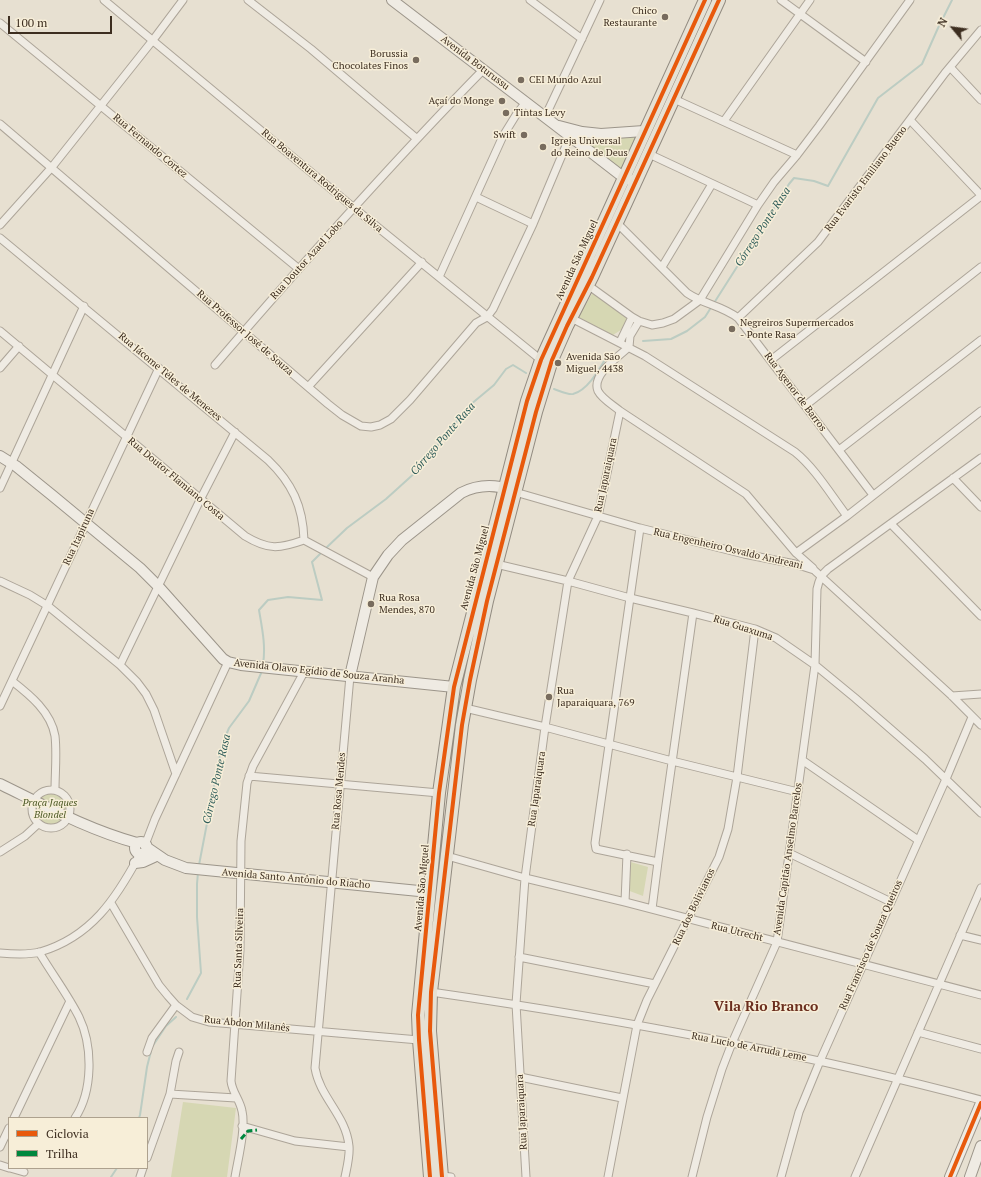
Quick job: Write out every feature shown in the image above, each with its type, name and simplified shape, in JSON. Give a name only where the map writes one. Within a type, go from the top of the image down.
[{"type":"main road","name":"Avenida São Miguel","points":[[441,1177],[430,1031],[431,992],[446,856],[465,708],[485,608],[496,564],[529,395],[540,360],[705,0]]},
{"type":"main road","name":"Avenida São Miguel","points":[[441,1177],[419,1040],[419,1007],[439,794],[454,687],[510,490],[552,360],[571,318],[589,285],[719,0]]},
{"type":"main road","name":"Avenida Boturussu","points":[[394,1],[623,177],[636,183]]},
{"type":"main road","name":"Avenida Boturussu","points":[[557,126],[582,132],[600,134],[644,131]]},
{"type":"main road","points":[[644,131],[654,142]]},
{"type":"main road","points":[[592,153],[592,142],[600,134]]},
{"type":"main road","name":"Avenida Olavo Egídio de Souza Aranha","points":[[0,456],[12,463],[120,551],[158,586],[216,652],[228,662],[274,669],[454,687]]},
{"type":"main road","name":"Rua Rosa Mendes","points":[[350,676],[372,577],[388,555],[402,540],[456,496],[468,489],[488,486],[510,490]]},
{"type":"main road","points":[[454,687],[461,688],[463,691],[462,725]]},
{"type":"main road","name":"Avenida Santo Antônio do Riacho","points":[[0,784],[68,817],[186,868],[429,892]]},
{"type":"main road","name":"Avenida Santo Antônio do Riacho","points":[[139,848],[143,862],[154,857],[165,860]]},
{"type":"main road","points":[[419,1040],[427,1043],[432,1060]]},
{"type":"main road","points":[[950,1177],[981,1103]]},
{"type":"main road","points":[[970,1177],[981,1146]]},
{"type":"street","name":"Rua Boaventura Rodrigues da Silva","points":[[104,0],[354,208],[422,262],[540,360]]},
{"type":"street","points":[[0,225],[52,167],[183,0]]},
{"type":"street","points":[[248,0],[311,49],[416,138]]},
{"type":"street","points":[[530,0],[582,39]]},
{"type":"street","points":[[545,117],[600,0]]},
{"type":"street","points":[[781,0],[866,62]]},
{"type":"street","points":[[724,121],[810,0]]},
{"type":"street","points":[[589,285],[632,317],[652,325],[674,319],[702,300],[758,205],[779,175],[797,156],[910,1]]},
{"type":"street","name":"Rua Fernando Cortez","points":[[0,23],[299,269]]},
{"type":"street","name":"Rua Evaristo Emiliano Bueno","points":[[738,318],[816,245],[950,67],[981,30]]},
{"type":"street","points":[[950,67],[981,100]]},
{"type":"street","name":"Rua Doutor Azael Lobo","points":[[215,365],[416,138],[483,70]]},
{"type":"street","points":[[674,99],[797,156]]},
{"type":"street","points":[[439,277],[503,136],[526,102]]},
{"type":"street","points":[[771,360],[981,196],[910,120]]},
{"type":"street","name":"Rua Professor José de Souza","points":[[0,124],[308,387],[342,415],[361,426],[372,427],[380,425],[391,419],[410,400],[476,323],[487,317]]},
{"type":"street","points":[[487,317],[499,298],[533,224],[570,136]]},
{"type":"street","points":[[649,154],[758,205]]},
{"type":"street","points":[[662,267],[712,184]]},
{"type":"street","points":[[476,197],[533,224]]},
{"type":"street","name":"Rua Agenor de Barros","points":[[617,223],[687,293],[719,307],[738,318],[806,405],[873,495]]},
{"type":"street","name":"Rua Jácome Téles de Menezes","points":[[0,238],[159,368],[268,460],[282,474],[290,485],[298,505],[304,531],[304,540]]},
{"type":"street","points":[[308,387],[422,262]]},
{"type":"street","points":[[806,405],[981,267]]},
{"type":"street","name":"Avenida São Miguel","points":[[577,279],[589,285]]},
{"type":"street","points":[[0,488],[84,306]]},
{"type":"street","points":[[620,342],[632,317]]},
{"type":"street","points":[[571,318],[629,347],[795,452],[800,456],[847,516]]},
{"type":"street","points":[[639,321],[630,336],[629,347],[602,372],[597,385],[598,392],[603,398],[620,410],[746,494],[796,553],[814,570]]},
{"type":"street","name":"Rua Doutor Flamiano Costa","points":[[0,331],[200,500],[245,536],[256,543],[267,547],[287,546],[304,540]]},
{"type":"street","points":[[839,450],[981,340]]},
{"type":"street","points":[[0,368],[19,346]]},
{"type":"street","name":"Rua Itapiruna","points":[[0,706],[159,368]]},
{"type":"street","name":"Rua Japaraiquara","points":[[526,1177],[516,1004],[525,878],[545,727],[568,580],[578,555],[598,516],[620,410]]},
{"type":"street","points":[[796,553],[847,516],[981,410]]},
{"type":"street","points":[[120,665],[200,500],[235,432]]},
{"type":"street","points":[[821,575],[981,458]]},
{"type":"street","points":[[953,478],[981,507]]},
{"type":"street","name":"Rua Engenheiro Osvaldo Andreani","points":[[510,490],[640,528],[744,554],[795,564],[814,570],[952,696],[981,725]]},
{"type":"street","points":[[891,524],[981,616]]},
{"type":"street","points":[[640,528],[595,846],[596,849],[627,854],[658,862]]},
{"type":"street","points":[[304,540],[372,577]]},
{"type":"street","name":"Rua Guaxuma","points":[[496,564],[568,580],[630,598],[754,629],[776,638],[815,665],[855,698],[946,779],[981,813]]},
{"type":"street","name":"Avenida Capitão Anselmo Barcelos","points":[[692,1177],[714,1094],[732,1043],[777,942],[815,665],[818,589],[821,575]]},
{"type":"street","points":[[0,581],[30,595],[48,606],[72,624],[120,665],[137,682],[148,699],[160,726],[176,774]]},
{"type":"street","points":[[652,909],[693,613]]},
{"type":"street","name":"Rua dos Bolivianos","points":[[608,1177],[637,1025],[719,857],[725,841],[732,811],[737,777],[754,629]]},
{"type":"street","points":[[0,953],[12,954],[39,952],[58,945],[76,935],[94,921],[111,903],[155,819],[228,662]]},
{"type":"street","name":"Rua Santa Silveira","points":[[235,1177],[243,1112],[236,1098],[232,1081],[240,950],[241,841],[245,796],[248,776],[304,672]]},
{"type":"street","name":"Rua Rosa Mendes","points":[[345,1177],[350,1147],[344,1123],[320,1086],[315,1068],[350,676]]},
{"type":"street","points":[[12,681],[29,694],[41,707],[53,727],[55,737],[55,790]]},
{"type":"street","points":[[952,696],[981,694]]},
{"type":"street","points":[[465,708],[798,792]]},
{"type":"street","name":"Rua Francisco de Souza Queiros","points":[[781,1177],[799,1112],[820,1061],[946,779],[972,717]]},
{"type":"street","points":[[802,760],[918,840]]},
{"type":"street","points":[[248,776],[439,794]]},
{"type":"street","points":[[45,790],[55,790],[60,792],[68,800],[70,812],[65,822],[55,828],[43,827],[34,819],[31,806],[36,796],[45,790]]},
{"type":"street","points":[[0,852],[25,836],[38,824]]},
{"type":"street","points":[[789,853],[891,902]]},
{"type":"street","points":[[625,902],[627,854]]},
{"type":"street","name":"Rua Utrecht","points":[[446,856],[525,878],[625,902],[688,920],[981,995]]},
{"type":"street","points":[[855,1177],[980,892]]},
{"type":"street","name":"Rua Abdon Milanês","points":[[111,903],[159,985],[176,1005],[192,1017],[200,1020],[236,1024],[419,1040]]},
{"type":"street","points":[[960,935],[981,940]]},
{"type":"street","points":[[39,952],[80,1018],[86,1040],[90,1074],[85,1095],[79,1113],[76,1117]]},
{"type":"street","points":[[519,957],[656,984]]},
{"type":"street","name":"Rua Lucio de Arruda Leme","points":[[431,992],[516,1004],[732,1043],[820,1061],[981,1100]]},
{"type":"street","points":[[14,1117],[70,1001]]},
{"type":"street","points":[[147,1052],[152,1038],[176,1005]]},
{"type":"street","points":[[918,1032],[981,1049]]},
{"type":"street","points":[[148,1155],[170,1094],[174,1069],[179,1052]]},
{"type":"street","points":[[520,1077],[622,1098]]},
{"type":"street","points":[[170,1094],[236,1098]]},
{"type":"street","points":[[242,1126],[295,1141],[350,1147]]},
{"type":"street","points":[[0,1147],[8,1130]]},
{"type":"street","points":[[13,1169],[25,1172]]},
{"type":"green space","points":[[641,133],[623,173],[593,152],[592,144],[599,137]]},
{"type":"green space","points":[[593,292],[628,318],[624,328],[613,335],[578,318]]},
{"type":"green space","name":"Praça Jaques Blondel","points":[[54,791],[63,796],[67,802],[67,816],[63,822],[54,827],[46,827],[37,822],[33,816],[32,805],[37,796],[43,792]]},
{"type":"green space","points":[[627,861],[648,867],[643,896],[627,890]]},
{"type":"green space","points":[[183,1102],[236,1108],[227,1177],[171,1177]]},
{"type":"waterway","name":"Córrego Ponte Rasa","points":[[714,303],[794,178],[814,181],[828,186],[878,98],[922,64],[952,0]]},
{"type":"waterway","name":"Córrego Ponte Rasa","points":[[643,341],[671,339],[687,331],[705,317],[712,306]]},
{"type":"waterway","name":"Córrego Ponte Rasa","points":[[554,389],[569,394],[579,392],[594,377],[609,353]]},
{"type":"waterway","name":"Córrego Ponte Rasa","points":[[325,549],[347,528],[386,499],[417,471],[470,405],[494,385],[506,369],[513,365],[526,373]]},
{"type":"waterway","name":"Córrego Ponte Rasa","points":[[263,664],[264,644],[259,610],[268,600],[288,597],[322,600],[312,562],[322,552]]},
{"type":"waterway","name":"Córrego Ponte Rasa","points":[[199,865],[222,745],[229,728],[249,701],[262,671]]},
{"type":"waterway","name":"Córrego Ponte Rasa","points":[[187,999],[201,973],[197,917],[198,872]]},
{"type":"waterway","name":"Córrego Ponte Rasa","points":[[152,1047],[166,1026],[176,1017]]},
{"type":"waterway","name":"Córrego Ponte Rasa","points":[[139,1117],[151,1051]]},
{"type":"waterway","name":"Córrego Ponte Rasa","points":[[111,1177],[116,1169]]},
{"type":"marked path","points":[[241,1139],[248,1131],[257,1130]]},
{"type":"cycle path","points":[[430,1177],[418,1015],[439,793],[454,687],[527,401],[541,360],[705,0]]},
{"type":"cycle path","points":[[442,1177],[430,1031],[431,992],[462,725],[487,601],[536,412],[552,360],[567,326],[592,277],[719,0]]},
{"type":"cycle path","points":[[950,1177],[981,1103]]},
{"type":"place","name":"Chico Restaurante","points":[[665,17]]},
{"type":"place","name":"Borussia Chocolates Finos","points":[[416,60]]},
{"type":"place","name":"CEI Mundo Azul","points":[[521,80]]},
{"type":"place","name":"Açaí do Monge","points":[[502,101]]},
{"type":"place","name":"Tintas Levy","points":[[506,113]]},
{"type":"place","name":"Swift","points":[[524,135]]},
{"type":"place","name":"Igreja Universal do Reino de Deus","points":[[543,147]]},
{"type":"place","name":"Negreiros Supermercados - Ponte Rasa","points":[[732,329]]},
{"type":"place","name":"Avenida São Miguel, 4438","points":[[558,363]]},
{"type":"place","name":"Rua Rosa Mendes, 870","points":[[371,604]]},
{"type":"place","name":"Rua Japaraiquara, 769","points":[[549,697]]},
{"type":"district","name":"Vila Rio Branco","points":[[766,1007]]}]
